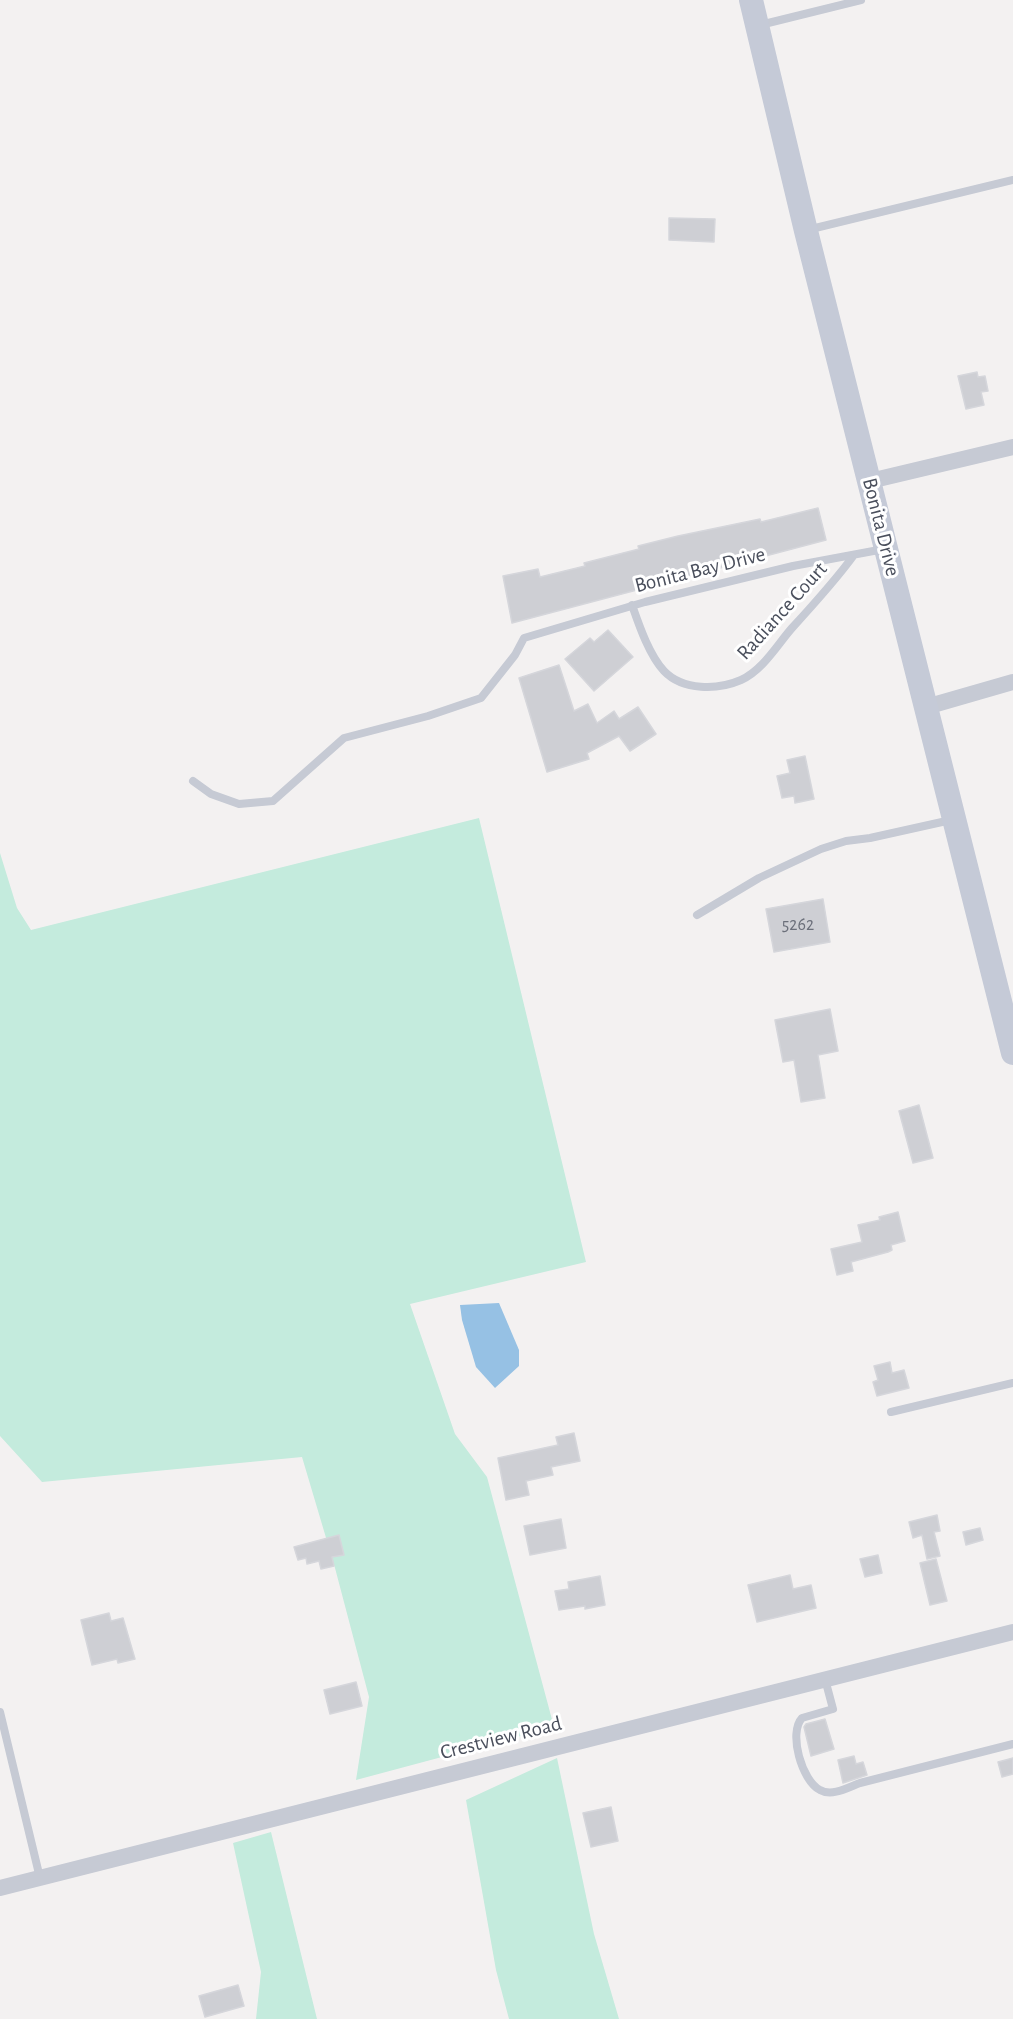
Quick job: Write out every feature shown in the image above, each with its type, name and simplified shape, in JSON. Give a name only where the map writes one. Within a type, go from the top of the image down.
[{"type":"street","name":"Bonita Drive","points":[[751,0],[806,231],[1013,1053]]},
{"type":"street","points":[[870,481],[1013,447]]},
{"type":"street","points":[[926,707],[1013,682]]},
{"type":"street","name":"Crestview Road","points":[[0,1888],[1013,1632]]},
{"type":"lane","points":[[757,26],[861,0]]},
{"type":"lane","points":[[806,231],[1013,180]]},
{"type":"lane","name":"Bonita Bay Drive","points":[[192,781],[211,794],[239,804],[273,801],[344,738],[428,716],[481,698],[515,655],[524,638],[632,605],[793,566],[887,548]]},
{"type":"lane","name":"Radiance Court","points":[[632,605],[640,627],[665,672],[685,684],[707,688],[742,680],[759,667],[835,582],[854,555]]},
{"type":"lane","points":[[697,915],[759,878],[821,849],[954,819]]},
{"type":"lane","points":[[891,1412],[1013,1383]]},
{"type":"lane","points":[[825,1679],[833,1709],[802,1718],[797,1727],[797,1748],[801,1764],[808,1779],[818,1790],[837,1791],[860,1782],[1013,1743]]},
{"type":"lane","points":[[0,1712],[40,1878]]},
{"type":"green space","points":[[479,818],[586,1262],[410,1304],[455,1434],[487,1477],[554,1727],[356,1780],[369,1697],[335,1568],[302,1457],[42,1482],[0,1436],[0,853],[17,908],[31,930]]},
{"type":"green space","points":[[557,1758],[594,1934],[619,2019],[509,2019],[496,1970],[466,1800]]},
{"type":"green space","points":[[271,1832],[317,2019],[256,2019],[261,1972],[233,1843]]},
{"type":"water","points":[[499,1303],[519,1350],[519,1366],[495,1388],[476,1367],[462,1320],[460,1305]]},
{"type":"building","points":[[669,218],[715,219],[714,242],[669,240]]},
{"type":"building","points":[[977,372],[978,377],[985,376],[988,391],[981,392],[984,405],[966,409],[958,376]]},
{"type":"building","points":[[818,508],[826,540],[512,623],[503,576],[538,569],[540,577],[585,566],[584,563],[678,536],[760,519],[761,522]]},
{"type":"building","points":[[608,630],[633,657],[594,691],[565,659],[590,638],[594,642]]},
{"type":"building","points":[[559,665],[574,711],[588,704],[597,723],[614,711],[619,719],[638,707],[656,734],[630,751],[619,736],[587,753],[589,759],[547,772],[519,678]]},
{"type":"building","points":[[805,756],[814,799],[795,803],[794,796],[782,798],[777,776],[790,773],[787,760]]},
{"type":"building","points":[[823,899],[830,942],[774,952],[766,909]]},
{"type":"building","points":[[830,1009],[838,1051],[818,1055],[825,1098],[801,1102],[794,1060],[783,1062],[775,1020]]},
{"type":"building","points":[[919,1105],[933,1158],[913,1163],[899,1111]]},
{"type":"building","points":[[898,1212],[905,1241],[891,1245],[892,1250],[888,1252],[851,1262],[853,1271],[837,1275],[831,1249],[862,1242],[858,1225],[880,1220],[879,1217]]},
{"type":"building","points":[[890,1362],[892,1373],[904,1370],[909,1388],[877,1396],[873,1382],[878,1380],[874,1366]]},
{"type":"building","points":[[574,1433],[580,1461],[551,1467],[553,1475],[526,1481],[529,1495],[506,1500],[498,1458],[558,1445],[556,1437]]},
{"type":"building","points":[[937,1515],[940,1531],[934,1532],[940,1556],[927,1559],[922,1535],[913,1538],[909,1522]]},
{"type":"building","points":[[561,1519],[566,1548],[530,1555],[524,1526]]},
{"type":"building","points":[[980,1528],[983,1540],[966,1545],[963,1532]]},
{"type":"building","points":[[339,1535],[344,1555],[332,1557],[334,1566],[321,1569],[319,1561],[307,1564],[306,1558],[298,1560],[294,1547]]},
{"type":"building","points":[[878,1555],[882,1573],[865,1577],[860,1559]]},
{"type":"building","points":[[936,1559],[947,1601],[930,1605],[920,1563]]},
{"type":"building","points":[[790,1575],[793,1589],[811,1585],[816,1608],[757,1622],[748,1585]]},
{"type":"building","points":[[600,1576],[605,1605],[585,1609],[585,1606],[559,1610],[555,1591],[569,1589],[568,1582]]},
{"type":"building","points":[[109,1613],[111,1621],[123,1618],[135,1659],[118,1663],[117,1659],[92,1665],[81,1620]]},
{"type":"building","points":[[356,1682],[362,1706],[330,1714],[324,1690]]},
{"type":"building","points":[[825,1719],[834,1749],[811,1756],[804,1727],[806,1724]]},
{"type":"building","points":[[854,1756],[856,1764],[863,1762],[867,1775],[843,1783],[838,1760]]},
{"type":"building","points":[[1013,1758],[1013,1774],[1002,1777],[998,1762]]},
{"type":"building","points":[[611,1807],[618,1841],[591,1847],[583,1813]]},
{"type":"building","points":[[238,1985],[244,2006],[205,2017],[199,1996]]}]
